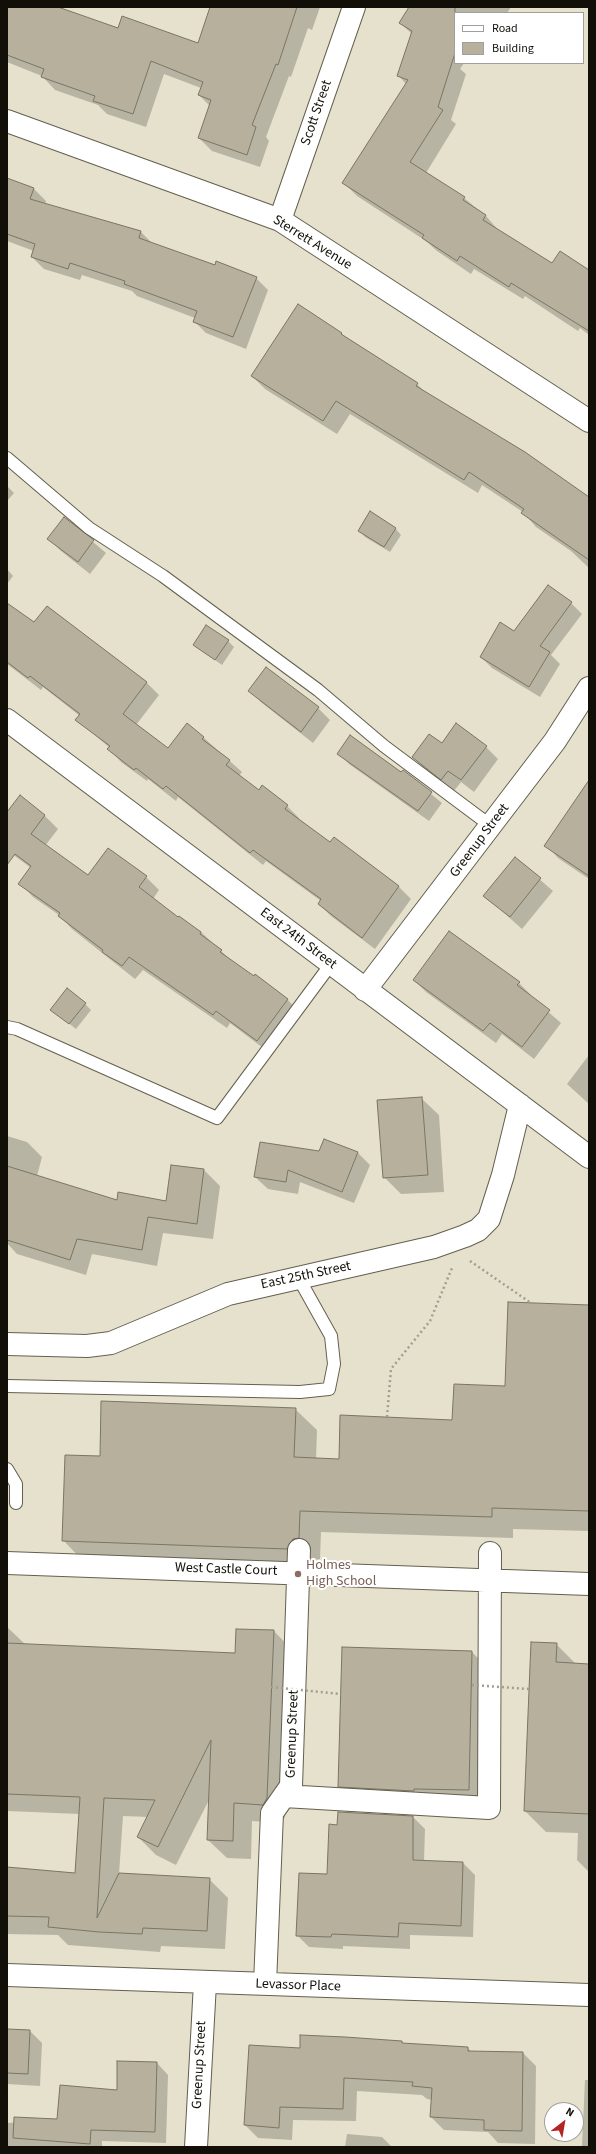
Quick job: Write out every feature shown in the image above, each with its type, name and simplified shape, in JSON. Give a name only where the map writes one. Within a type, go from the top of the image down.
[{"type":"street","name":"Scott Street","points":[[280,220],[354,7]]},
{"type":"street","name":"Sterrett Avenue","points":[[7,121],[280,220],[589,421]]},
{"type":"street","name":"Greenup Street","points":[[366,990],[555,741],[589,688]]},
{"type":"street","name":"East 24th Street","points":[[10,730],[331,964],[589,1157]]},
{"type":"street","name":"East 25th Street","points":[[7,1344],[87,1346],[111,1343],[228,1294],[434,1247],[462,1244],[488,1219],[503,1175],[520,1105]]},
{"type":"street","name":"Greenup Street","points":[[265,1984],[278,1805],[290,1786],[299,1550]]},
{"type":"street","points":[[278,1805],[489,1808],[490,1553]]},
{"type":"street","name":"West Castle Court","points":[[7,1564],[299,1572],[589,1584]]},
{"type":"street","name":"Levassor Place","points":[[7,1975],[589,1995]]},
{"type":"street","name":"Greenup Street","points":[[196,2147],[205,1983]]},
{"type":"lane","points":[[7,458],[89,528],[163,576],[318,690],[384,746],[491,826]]},
{"type":"lane","points":[[7,1027],[16,1029],[217,1118],[331,964]]},
{"type":"lane","points":[[7,1386],[300,1392],[330,1389],[334,1364],[331,1336],[298,1277]]},
{"type":"lane","points":[[7,1469],[16,1484],[16,1503]]},
{"type":"path","points":[[388,1417],[391,1368],[430,1321],[462,1244],[531,1303]]},
{"type":"path","points":[[472,1685],[529,1689]]},
{"type":"path","points":[[272,1687],[341,1694]]},
{"type":"building","points":[[7,7],[58,7],[118,28],[122,16],[198,43],[210,7],[297,7],[278,65],[276,64],[252,125],[256,127],[247,155],[198,138],[211,100],[198,95],[203,82],[151,61],[133,114],[93,101],[95,96],[41,77],[44,69],[7,55]]},
{"type":"building","points":[[409,7],[455,7],[454,56],[438,107],[443,110],[410,162],[465,197],[463,200],[486,215],[483,220],[552,263],[560,251],[589,270],[589,331],[511,283],[509,287],[460,256],[457,261],[422,238],[424,235],[342,183],[408,80],[397,76],[412,31],[399,23]]},
{"type":"building","points":[[7,178],[34,188],[30,199],[141,231],[139,238],[215,265],[216,261],[257,277],[233,337],[193,322],[197,311],[124,284],[125,281],[70,263],[68,269],[31,257],[35,244],[7,234]]},
{"type":"building","points":[[298,304],[342,333],[341,334],[418,383],[416,386],[525,452],[589,497],[589,560],[521,513],[524,509],[469,472],[464,480],[336,401],[323,421],[251,376]]},
{"type":"building","points":[[370,511],[396,528],[384,547],[358,531]]},
{"type":"building","points":[[64,517],[94,540],[78,562],[47,539]]},
{"type":"building","points":[[548,585],[572,602],[540,646],[550,652],[529,687],[480,657],[500,622],[514,631]]},
{"type":"building","points":[[7,603],[34,622],[47,606],[147,682],[123,714],[168,748],[187,723],[204,737],[202,739],[230,760],[226,765],[259,790],[262,785],[288,805],[285,809],[330,842],[334,837],[399,886],[362,938],[318,904],[321,899],[253,850],[250,853],[166,786],[163,789],[136,768],[134,770],[107,749],[110,746],[75,720],[80,714],[30,676],[28,678],[7,662]]},
{"type":"building","points":[[206,625],[229,640],[215,660],[193,645]]},
{"type":"building","points":[[266,667],[319,707],[301,732],[248,691]]},
{"type":"building","points":[[456,723],[487,746],[461,780],[448,771],[441,780],[412,757],[429,734],[442,743]]},
{"type":"building","points":[[350,735],[401,772],[403,770],[432,792],[418,811],[337,754]]},
{"type":"building","points":[[589,780],[589,876],[544,846]]},
{"type":"building","points":[[20,795],[45,815],[31,834],[88,875],[108,848],[147,876],[139,887],[178,917],[179,916],[201,932],[200,934],[222,950],[220,952],[254,976],[255,974],[288,999],[257,1041],[216,1011],[213,1015],[129,957],[122,966],[102,952],[103,950],[58,916],[60,913],[18,884],[31,866],[15,854],[7,865],[7,812]]},
{"type":"building","points":[[515,857],[541,878],[510,917],[483,896]]},
{"type":"building","points":[[449,931],[520,982],[517,985],[550,1010],[522,1047],[490,1023],[483,1031],[413,980]]},
{"type":"building","points":[[67,988],[86,1003],[69,1024],[50,1010]]},
{"type":"building","points":[[422,1097],[428,1175],[383,1178],[377,1100]]},
{"type":"building","points":[[324,1139],[358,1152],[342,1192],[288,1170],[286,1182],[254,1177],[260,1142],[319,1151]]},
{"type":"building","points":[[171,1165],[204,1169],[197,1224],[148,1217],[142,1250],[77,1239],[70,1260],[7,1240],[7,1166],[117,1200],[118,1192],[166,1201]]},
{"type":"building","points":[[508,1302],[589,1305],[589,1511],[492,1508],[492,1517],[300,1511],[299,1538],[293,1539],[287,1549],[62,1541],[65,1455],[100,1456],[101,1401],[296,1408],[294,1457],[339,1459],[340,1415],[452,1420],[454,1384],[505,1386]]},
{"type":"building","points":[[236,1629],[274,1630],[267,1798],[263,1805],[234,1803],[233,1841],[207,1840],[211,1740],[158,1847],[137,1837],[155,1800],[104,1798],[97,1918],[119,1873],[210,1878],[207,1931],[143,1928],[142,1934],[99,1932],[48,1927],[49,1917],[7,1916],[7,1867],[75,1873],[80,1797],[7,1794],[7,1643],[235,1653]]},
{"type":"building","points":[[531,1642],[557,1643],[556,1662],[589,1664],[589,1814],[524,1811]]},
{"type":"building","points":[[342,1647],[472,1651],[469,1790],[414,1789],[414,1791],[338,1787]]},
{"type":"building","points":[[338,1812],[413,1816],[413,1860],[463,1862],[461,1926],[399,1923],[398,1937],[332,1934],[331,1937],[296,1936],[299,1873],[327,1874],[329,1824],[337,1825]]},
{"type":"building","points":[[7,2029],[30,2030],[28,2074],[7,2073]]},
{"type":"building","points":[[300,2035],[402,2041],[402,2043],[468,2047],[468,2051],[523,2052],[522,2131],[484,2130],[484,2120],[430,2117],[432,2088],[412,2086],[413,2082],[344,2078],[343,2109],[280,2107],[279,2128],[244,2125],[249,2045],[300,2048]]},
{"type":"building","points":[[117,2061],[157,2062],[155,2132],[91,2130],[90,2144],[13,2138],[14,2117],[57,2119],[60,2085],[117,2090]]},
{"type":"place","name":"Holmes High School","points":[[298,1574]]}]
